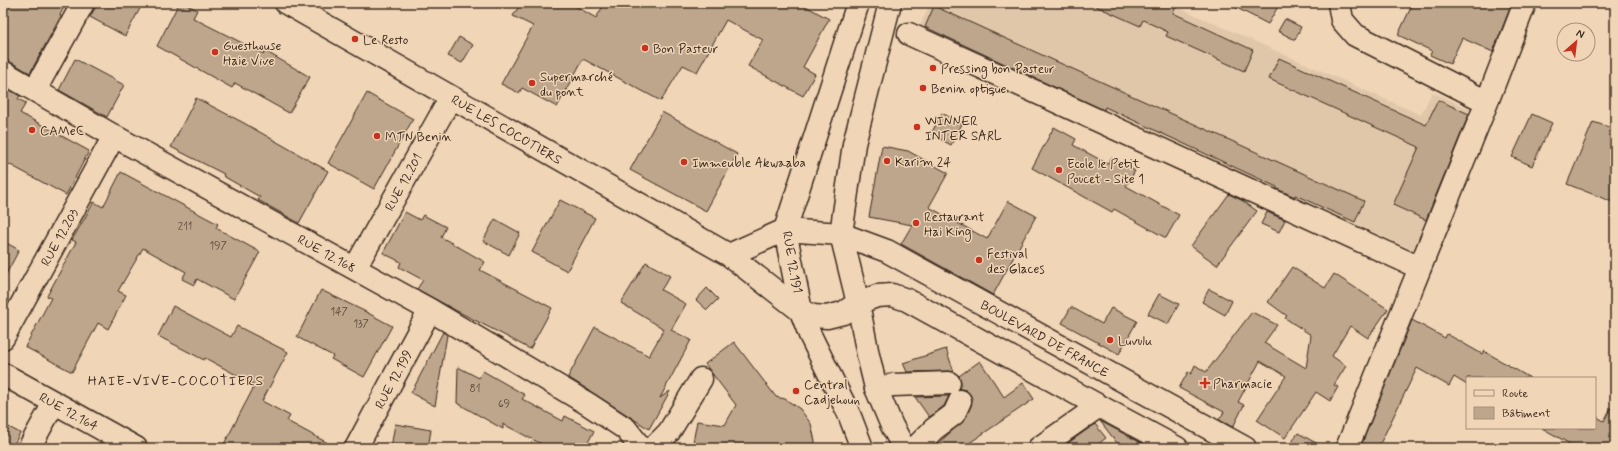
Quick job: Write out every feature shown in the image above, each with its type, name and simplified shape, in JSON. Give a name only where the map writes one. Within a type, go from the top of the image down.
[{"type":"street","points":[[35,90],[83,3]]},
{"type":"street","name":"RUE LES COCOTIERS","points":[[286,3],[729,255],[801,311]]},
{"type":"street","name":"RUE 12.191","points":[[858,3],[785,230],[801,311],[810,335],[849,414],[862,448]]},
{"type":"street","points":[[890,3],[854,144],[841,234],[858,303],[876,388],[892,426],[904,448]]},
{"type":"street","points":[[1339,3],[1342,20],[1355,35],[1487,102]]},
{"type":"street","points":[[1347,448],[1487,102],[1525,3]]},
{"type":"street","points":[[909,34],[1420,268]]},
{"type":"street","name":"RUE 12.168","points":[[3,72],[114,136],[430,310],[588,404],[626,429],[641,448]]},
{"type":"street","name":"RUE 12.201","points":[[355,268],[451,97]]},
{"type":"street","name":"RUE 12.203","points":[[3,338],[114,136]]},
{"type":"street","points":[[729,255],[785,230]]},
{"type":"street","name":"BOULEVARD DE FRANCE","points":[[785,230],[841,234],[886,251],[1245,448]]},
{"type":"street","points":[[801,311],[813,316],[827,317],[843,313],[858,303],[877,296],[892,295],[907,300],[1177,448]]},
{"type":"street","name":"RUE 12.199","points":[[356,448],[430,310]]},
{"type":"street","name":"RUE 12.164","points":[[3,374],[136,448]]},
{"type":"street","points":[[653,448],[669,432],[701,379]]},
{"type":"street","points":[[876,388],[893,385],[954,392],[954,414],[934,429],[915,448]]},
{"type":"street","points":[[29,448],[54,402]]},
{"type":"street","points":[[1039,448],[1099,406]]},
{"type":"shaded area","points":[[930,3],[1168,3],[1421,115],[1432,92],[1481,114],[1420,253],[918,31]]},
{"type":"building","points":[[3,3],[66,3],[60,15],[61,16],[30,73],[9,61],[3,60]]},
{"type":"building","points":[[98,3],[143,3],[125,36],[90,17]]},
{"type":"building","points":[[179,3],[183,3],[197,10],[193,18],[264,54],[265,51],[310,77],[289,113],[235,83],[232,88],[157,46]]},
{"type":"building","points":[[521,3],[570,3],[596,18],[605,3],[800,3],[829,19],[803,67],[815,74],[803,96],[748,66],[763,40],[726,20],[697,72],[683,65],[661,101],[583,59],[557,107],[522,88],[519,93],[501,84],[533,26],[513,16]]},
{"type":"building","points":[[1089,3],[1178,3],[1173,13],[1253,50],[1244,71],[1166,36],[1168,32],[1143,20],[1140,26]]},
{"type":"building","points":[[1227,3],[1280,3],[1268,24]]},
{"type":"building","points":[[1413,3],[1512,3],[1493,52],[1462,38],[1450,64],[1430,55],[1432,51],[1398,35]]},
{"type":"building","points":[[934,6],[1364,201],[1355,222],[1295,195],[1295,197],[1277,189],[1277,187],[1105,107],[1104,110],[925,27]]},
{"type":"building","points":[[1285,19],[1301,27],[1295,40],[1278,31]]},
{"type":"building","points":[[459,37],[473,45],[462,63],[448,56]]},
{"type":"building","points":[[1279,58],[1426,125],[1438,100],[1469,114],[1426,220],[1393,205],[1419,147],[1269,79]]},
{"type":"building","points":[[75,59],[124,85],[107,117],[59,90]]},
{"type":"building","points":[[3,86],[20,96],[18,99],[26,103],[20,113],[89,151],[66,195],[3,161]]},
{"type":"building","points":[[367,93],[413,119],[374,189],[328,163]]},
{"type":"building","points":[[196,98],[242,122],[328,171],[299,223],[258,200],[260,197],[223,176],[224,174],[171,147]]},
{"type":"building","name":"Immeuble Akwaaba","points":[[662,112],[737,154],[706,211],[630,170]]},
{"type":"building","points":[[942,113],[962,124],[951,145],[931,134]]},
{"type":"building","points":[[1532,114],[1552,123],[1532,166],[1512,157]]},
{"type":"building","points":[[1593,122],[1615,129],[1615,203],[1567,184]]},
{"type":"building","name":"Ecole le Petit Poucet - Site 1","points":[[1054,127],[1076,139],[1073,145],[1108,164],[1111,158],[1135,171],[1126,186],[1179,215],[1166,238],[1114,209],[1112,212],[1032,168]]},
{"type":"building","points":[[882,146],[908,151],[948,173],[929,207],[987,239],[1008,201],[1036,216],[993,295],[901,244],[912,225],[869,217]]},
{"type":"building","points":[[121,172],[218,224],[216,228],[260,252],[234,299],[197,279],[194,285],[182,279],[186,272],[143,248],[118,291],[126,295],[108,329],[98,323],[72,372],[25,347],[51,298],[47,296],[76,242],[72,240],[94,202],[103,207]]},
{"type":"building","points":[[1229,194],[1243,201],[1257,211],[1217,265],[1191,246]]},
{"type":"building","points":[[560,200],[595,218],[567,271],[532,252]]},
{"type":"building","points":[[405,212],[420,220],[423,215],[446,227],[441,237],[485,262],[480,270],[552,308],[530,349],[417,289],[423,280],[399,267],[401,262],[383,253]]},
{"type":"building","points":[[1267,212],[1285,220],[1279,232],[1261,224]]},
{"type":"building","points":[[495,219],[520,233],[509,255],[483,241]]},
{"type":"building","points":[[3,241],[19,250],[3,280]]},
{"type":"building","points":[[646,262],[670,276],[661,290],[686,304],[671,330],[691,340],[660,398],[670,391],[649,429],[568,377],[595,327],[649,356],[664,329],[621,303]]},
{"type":"building","points":[[1292,267],[1325,288],[1334,274],[1388,309],[1368,338],[1350,326],[1332,356],[1346,366],[1334,385],[1338,387],[1330,401],[1316,392],[1285,438],[1257,420],[1286,376],[1260,361],[1238,402],[1244,405],[1233,427],[1219,420],[1224,412],[1179,388],[1188,372],[1191,374],[1195,365],[1206,372],[1252,312],[1277,325],[1264,343],[1306,368],[1311,335],[1285,318],[1287,316],[1268,302]]},
{"type":"building","points":[[707,288],[718,299],[707,310],[696,300]]},
{"type":"building","points":[[1209,289],[1232,301],[1225,315],[1202,302]]},
{"type":"building","points":[[321,290],[392,326],[364,377],[331,359],[333,356],[297,337]]},
{"type":"building","points":[[1159,294],[1179,304],[1168,324],[1148,314]]},
{"type":"building","points":[[173,306],[231,337],[237,326],[288,352],[262,401],[290,416],[287,421],[337,448],[222,448],[255,385],[205,358],[204,360],[158,336]]},
{"type":"building","points":[[1071,307],[1102,324],[1111,308],[1137,321],[1119,354],[1062,323]]},
{"type":"building","points":[[1412,320],[1445,338],[1447,334],[1482,354],[1484,351],[1528,377],[1466,377],[1466,384],[1454,377],[1449,386],[1417,368],[1378,448],[1360,448]]},
{"type":"building","points":[[443,332],[447,335],[435,406],[411,393]]},
{"type":"building","points":[[734,342],[776,397],[785,399],[800,409],[811,424],[815,441],[814,448],[692,448],[697,421],[725,425],[736,405],[705,364]]},
{"type":"building","points":[[946,349],[954,372],[907,372],[903,363]]},
{"type":"building","points":[[980,361],[1004,397],[1023,383],[1034,399],[962,448],[933,448],[965,419],[971,406],[972,399],[966,390],[960,389],[961,382],[959,376]]},
{"type":"building","points":[[458,367],[479,378],[483,371],[525,395],[522,399],[563,421],[565,416],[594,431],[585,448],[549,448],[503,424],[503,429],[457,403]]},
{"type":"building","points":[[949,396],[944,406],[929,417],[915,397]]},
{"type":"building","points":[[1615,400],[1615,448],[1577,448],[1544,429],[1596,429],[1596,417],[1604,421]]},
{"type":"building","points":[[1100,421],[1151,448],[1121,448]]},
{"type":"building","points":[[3,424],[20,433],[12,448],[3,448]]},
{"type":"building","points":[[395,424],[431,430],[428,448],[391,448]]},
{"type":"building","points":[[1095,424],[1106,438],[1093,448],[1061,448]]},
{"type":"building","points":[[1298,433],[1325,448],[1288,448]]},
{"type":"place","name":"Le Resto","points":[[355,39]]},
{"type":"place","name":"Bon Pasteur","points":[[645,48]]},
{"type":"place","name":"Guesthouse Haie Vive","points":[[215,52]]},
{"type":"place","name":"Pressing bon Pasteur","points":[[933,68]]},
{"type":"place","name":"Supermarché du pont","points":[[532,83]]},
{"type":"place","name":"Benin optique","points":[[923,88]]},
{"type":"place","name":"WINNER INTER SARL","points":[[917,127]]},
{"type":"place","name":"CAMeC","points":[[32,130]]},
{"type":"place","name":"MTN Benin","points":[[377,136]]},
{"type":"place","name":"Karim 24","points":[[887,161]]},
{"type":"place","name":"Immeuble Akwaaba","points":[[684,162]]},
{"type":"place","name":"Ecole le Petit Poucet - Site 1","points":[[1059,170]]},
{"type":"place","name":"Restaurant Hai King","points":[[916,223]]},
{"type":"place","name":"Festival des Glaces","points":[[979,260]]},
{"type":"place","name":"Luvulu","points":[[1110,340]]},
{"type":"place","name":"Pharmacie","points":[[1205,383]]},
{"type":"place","name":"Central Cadjehoun","points":[[796,391]]},
{"type":"district","name":"HAIE-VIVE-COCOTIERS","points":[[176,380]]}]
